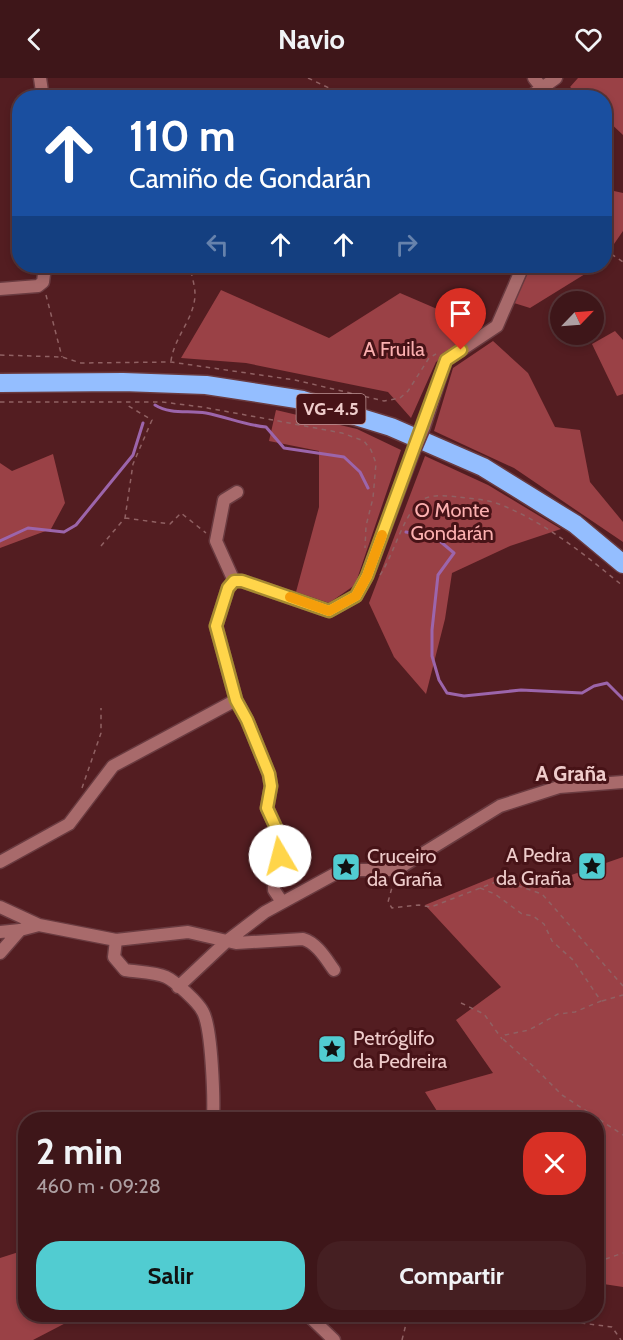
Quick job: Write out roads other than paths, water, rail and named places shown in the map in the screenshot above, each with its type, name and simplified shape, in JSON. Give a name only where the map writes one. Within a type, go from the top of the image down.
[{"type":"highway","name":"VG-4.5","points":[[0,383],[123,382],[206,385],[303,400],[391,427],[483,467],[575,524],[623,564]]},
{"type":"street","points":[[538,83],[556,78]]},
{"type":"street","points":[[0,289],[38,286],[43,282],[44,273]]},
{"type":"street","points":[[282,902],[274,890],[283,843],[267,808],[271,786],[269,774],[247,720],[236,700],[216,626],[228,588],[234,581],[242,581],[329,611],[356,596],[424,427],[446,360],[497,326],[520,273]]},
{"type":"street","points":[[234,581],[216,541],[224,500],[237,492]]},
{"type":"street","points":[[0,862],[69,824],[113,766],[236,700]]},
{"type":"street","points":[[178,987],[227,941],[265,912],[342,870],[396,870],[500,806],[559,788],[623,782]]},
{"type":"street","points":[[0,907],[39,925],[116,940],[188,932],[236,943],[303,939],[317,948],[334,970]]},
{"type":"street","points":[[0,932],[39,925]]},
{"type":"street","points":[[0,953],[20,930]]},
{"type":"street","points":[[116,940],[114,957],[125,970],[166,977],[203,1012],[208,1033],[213,1112]]},
{"type":"street","points":[[315,1322],[334,1340]]},
{"type":"waterway","points":[[155,405],[167,410],[206,413],[266,427],[284,448],[344,457],[360,472],[368,488]]},
{"type":"waterway","points":[[0,541],[28,528],[64,532],[76,525],[133,455],[143,423]]},
{"type":"waterway","points":[[406,532],[435,537],[454,553],[438,575],[432,630],[432,656],[439,680],[447,693],[464,696],[521,690],[582,693],[594,686],[607,683],[623,699]]},
{"type":"place","name":"A Pedra da Graña","points":[[592,866]]},
{"type":"place","name":"Cruceiro da Graña","points":[[346,867]]},
{"type":"place","name":"Petróglifo da Pedreira","points":[[332,1049]]},
{"type":"district","name":"A Graña","points":[[571,774]]},
{"type":"park label","name":"A Fruila","points":[[394,349]]},
{"type":"park label","name":"O Monte Gondarán","points":[[452,522]]}]
